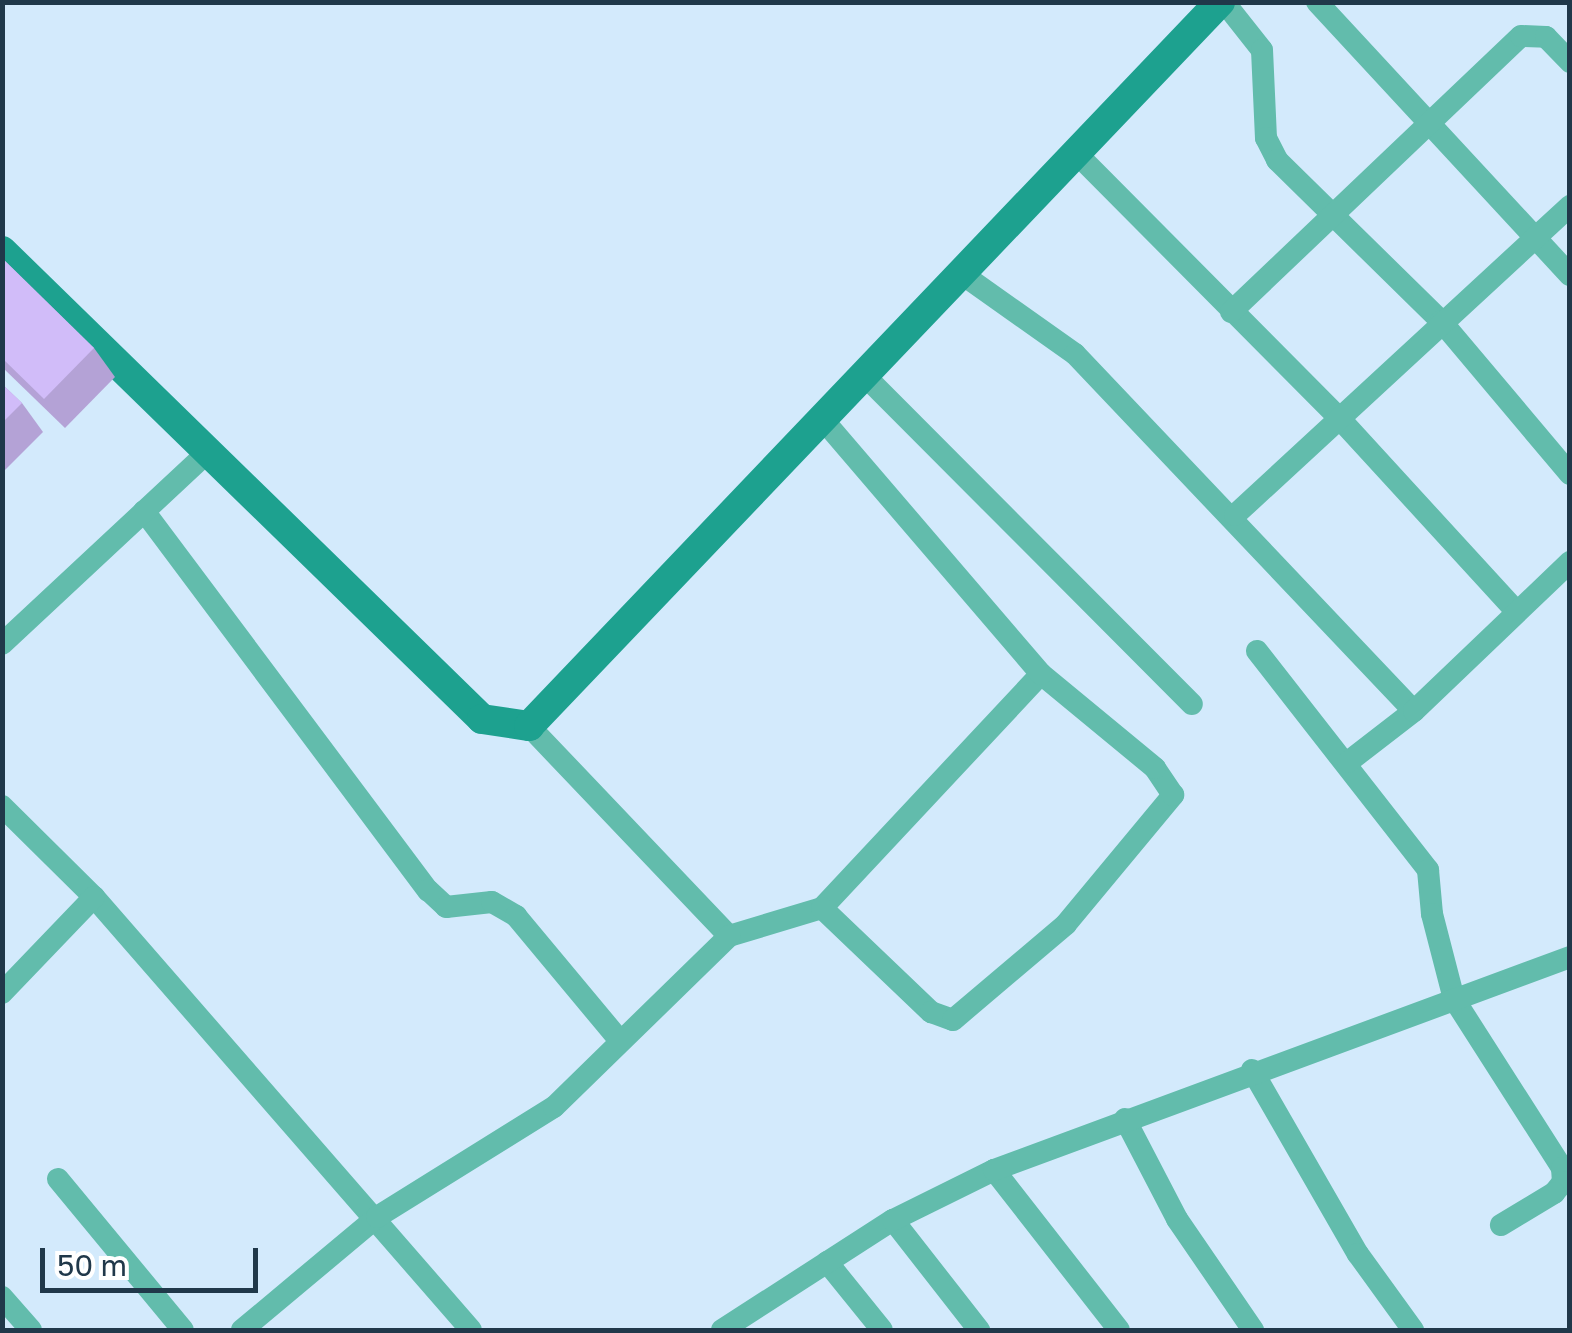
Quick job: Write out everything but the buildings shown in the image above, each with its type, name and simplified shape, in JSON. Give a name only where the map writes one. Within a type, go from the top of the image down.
[{"type":"street","points":[[529,726],[1079,156],[1222,2],[1262,50],[1272,149],[1332,218],[1441,321],[1570,474]]},
{"type":"street","points":[[1317,2],[1434,124],[1535,242],[1570,275]]},
{"type":"street","points":[[1230,312],[1434,124],[1527,32],[1546,37],[1570,62]]},
{"type":"street","points":[[1079,156],[1341,420],[1516,611]]},
{"type":"street","points":[[1235,516],[1341,420],[1441,321],[1535,242],[1570,206]]},
{"type":"street","points":[[2,251],[482,719],[529,726],[729,936]]},
{"type":"street","points":[[962,274],[1075,354],[1235,516],[1414,711]]},
{"type":"street","points":[[865,376],[1192,704]]},
{"type":"street","points":[[822,420],[1041,674],[1173,789],[1168,806],[1066,924],[947,1020],[822,908]]},
{"type":"street","points":[[2,644],[209,451]]},
{"type":"street","points":[[144,511],[428,890],[446,907],[492,902],[516,916],[620,1040]]},
{"type":"street","points":[[1348,762],[1414,711],[1570,562]]},
{"type":"street","points":[[1256,651],[1348,762],[1428,870],[1432,914],[1454,999],[1564,1176],[1554,1192],[1502,1225]]},
{"type":"street","points":[[242,1330],[377,1217],[554,1107],[729,936],[822,908],[1041,674]]},
{"type":"street","points":[[2,806],[94,898],[377,1217],[471,1330]]},
{"type":"street","points":[[2,993],[94,898]]},
{"type":"street","points":[[730,1329],[893,1220],[994,1170],[1252,1070],[1570,958]]},
{"type":"street","points":[[1252,1070],[1358,1254],[1413,1330]]},
{"type":"street","points":[[1125,1119],[1177,1220],[1253,1330]]},
{"type":"street","points":[[994,1170],[1119,1330]]},
{"type":"street","points":[[58,1179],[183,1330]]},
{"type":"street","points":[[893,1220],[978,1330]]},
{"type":"street","points":[[828,1262],[882,1330]]},
{"type":"street","points":[[2,1297],[31,1330]]}]
